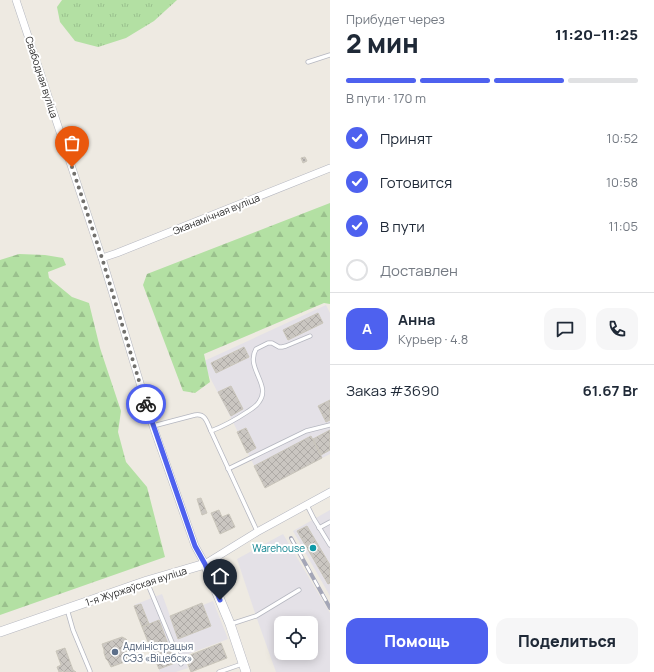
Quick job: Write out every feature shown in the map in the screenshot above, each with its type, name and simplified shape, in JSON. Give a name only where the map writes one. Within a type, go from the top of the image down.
[{"type":"street","name":"Свабодная вуліца","points":[[16,0],[102,258],[153,426],[195,546],[205,564]]},
{"type":"street","name":"Эканамічная вуліца","points":[[102,258],[330,168]]},
{"type":"street","name":"1-я Журжаўская вуліца","points":[[0,632],[147,581],[205,564],[257,532],[330,492]]},
{"type":"street","points":[[205,564],[230,624],[244,668]]},
{"type":"lane","points":[[308,62],[330,55]]},
{"type":"lane","points":[[211,432],[233,422],[255,406],[262,397],[262,384],[253,361],[256,349],[272,343],[279,347],[286,346],[310,336]]},
{"type":"lane","points":[[153,426],[200,414],[204,416],[257,532]]},
{"type":"lane","points":[[228,469],[306,431],[330,425]]},
{"type":"lane","points":[[307,505],[330,545]]},
{"type":"lane","points":[[319,528],[330,522]]},
{"type":"lane","points":[[326,538],[330,535]]},
{"type":"lane","points":[[147,581],[180,664]]},
{"type":"lane","points":[[230,624],[256,616],[299,590]]},
{"type":"lane","points":[[67,608],[73,630],[90,672]]},
{"type":"lane","points":[[219,672],[244,668]]},
{"type":"shaded area","points":[[326,305],[330,313],[330,454],[265,488],[202,362]]},
{"type":"shaded area","points":[[330,510],[330,596],[293,531]]},
{"type":"shaded area","points":[[283,534],[330,613],[330,672],[276,672],[237,559]]},
{"type":"shaded area","points":[[162,594],[170,616],[202,603],[203,605],[213,601],[228,639],[183,656],[188,668],[176,672],[160,672],[134,605]]},
{"type":"green space","points":[[62,0],[177,0],[154,21],[126,38],[98,47],[75,41],[60,22],[57,7]]},
{"type":"green space","points":[[330,203],[330,304],[324,303],[204,354],[210,382],[195,393],[183,391],[143,285],[147,274]]},
{"type":"green space","points":[[19,254],[45,255],[63,258],[66,265],[48,272],[49,278],[72,297],[89,303],[100,348],[121,411],[118,432],[126,462],[147,487],[165,557],[0,615],[0,260]]},
{"type":"building","points":[[305,157],[307,161],[303,163],[301,158]]},
{"type":"building","points":[[318,313],[323,323],[288,340],[283,330]]},
{"type":"building","points":[[244,347],[249,357],[216,373],[211,363]]},
{"type":"building","points":[[231,386],[243,409],[231,416],[218,392]]},
{"type":"building","points":[[330,400],[330,420],[326,422],[318,406]]},
{"type":"building","points":[[246,428],[256,448],[247,453],[237,432]]},
{"type":"building","points":[[330,430],[330,450],[321,455],[313,439]]},
{"type":"building","points":[[311,436],[322,458],[265,488],[254,466]]},
{"type":"building","points":[[201,498],[207,513],[202,515],[197,499]]},
{"type":"building","points":[[219,510],[222,517],[229,514],[235,527],[220,534],[211,513]]},
{"type":"building","name":"Warehouse","points":[[307,526],[330,565],[330,583],[328,584],[297,531]]},
{"type":"building","points":[[202,603],[211,626],[178,639],[170,616]]},
{"type":"building","points":[[141,604],[149,624],[142,627],[134,606]]},
{"type":"building","points":[[159,620],[175,663],[159,669],[142,627]]},
{"type":"building","name":"Адміністрацыя СЭЗ «Віцебск»","points":[[122,637],[128,641],[129,647],[126,649],[130,660],[111,667],[106,659],[102,644]]},
{"type":"building","points":[[221,643],[227,658],[191,672],[185,657]]},
{"type":"building","points":[[65,648],[73,670],[76,672],[59,672],[57,667],[61,665],[56,651]]},
{"type":"railway","points":[[291,538],[330,608]]},
{"type":"way so far","points":[[72,167],[102,258],[146,404]]},
{"type":"place","name":"Warehouse","points":[[313,548]]},
{"type":"place","name":"Адміністрацыя СЭЗ «Віцебск»","points":[[115,652]]},
{"type":"route","points":[[146,404],[195,546],[205,564],[220,600]]}]
